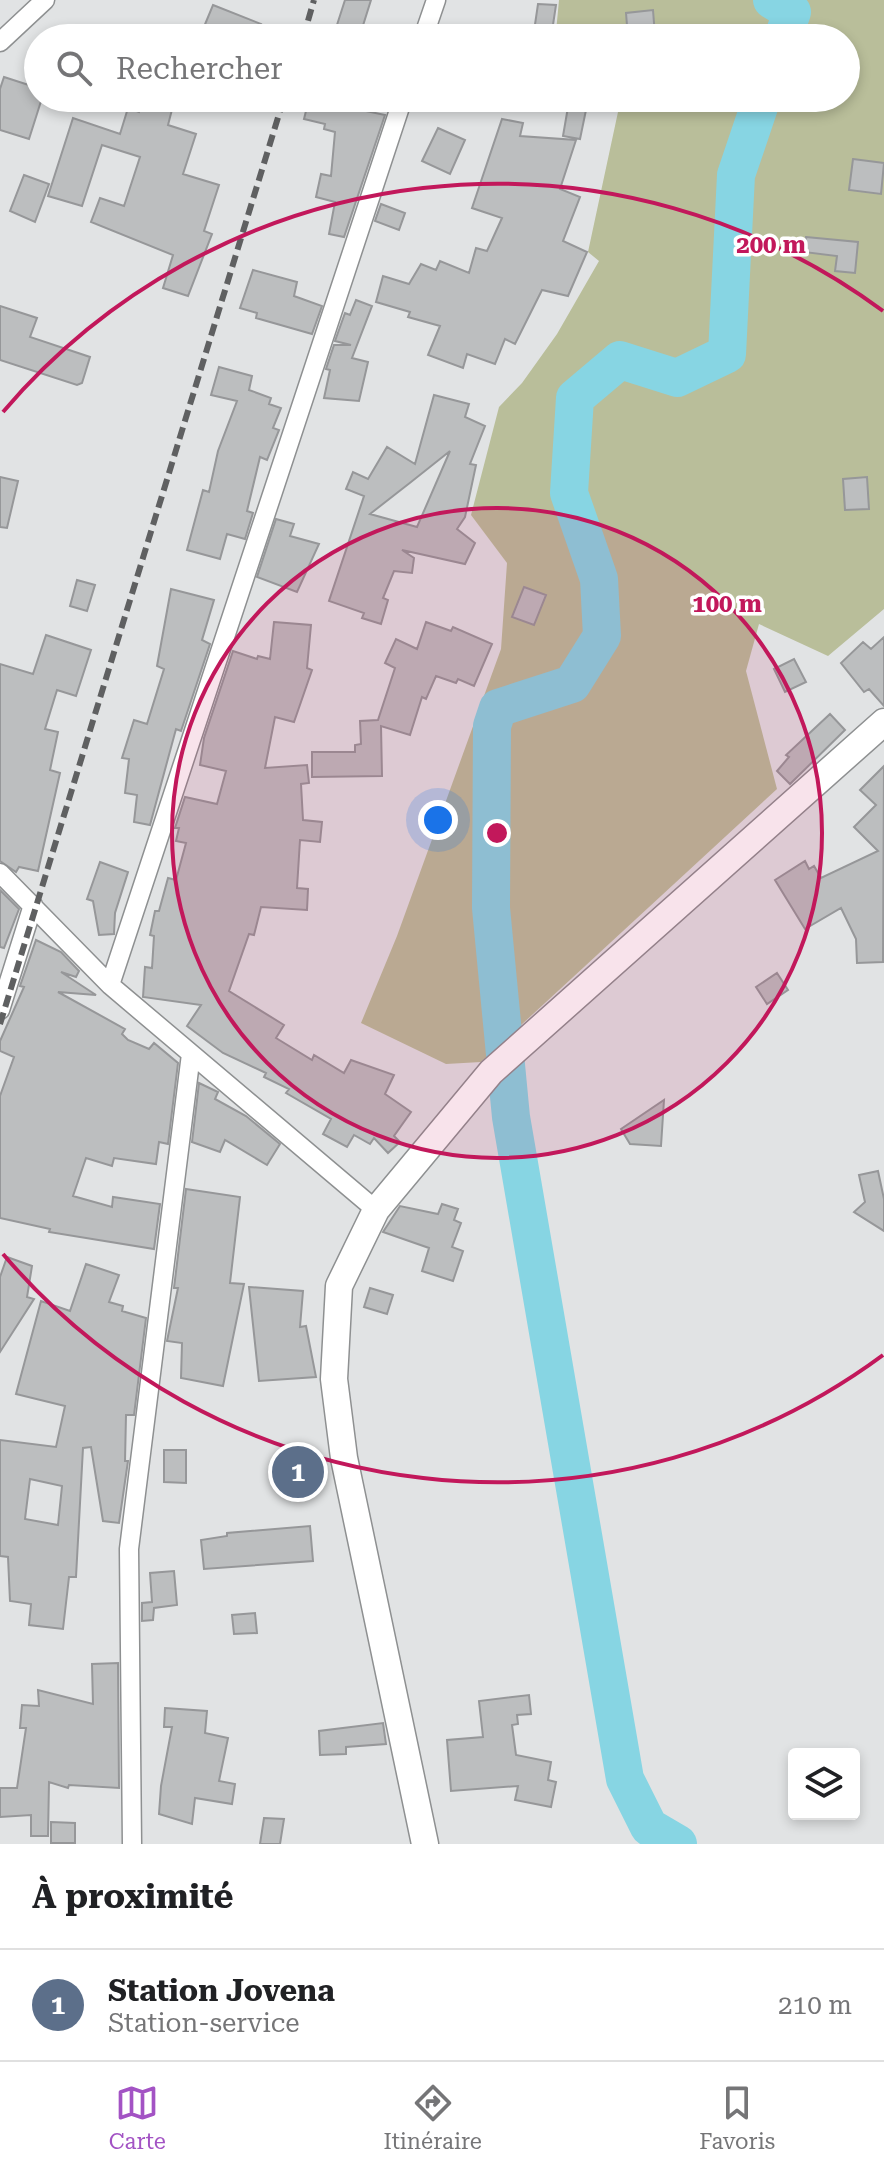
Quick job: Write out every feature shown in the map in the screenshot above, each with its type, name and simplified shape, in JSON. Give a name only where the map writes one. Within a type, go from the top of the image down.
[{"type":"main road","points":[[425,1844],[344,1458],[334,1379],[339,1286],[376,1210],[491,1072],[522,1041],[884,722]]},
{"type":"street","points":[[0,42],[45,0]]},
{"type":"street","points":[[428,24],[436,0]]},
{"type":"street","points":[[110,985],[398,112]]},
{"type":"street","points":[[0,873],[110,985],[376,1210]]},
{"type":"street","points":[[0,1010],[33,905]]},
{"type":"street","points":[[132,1844],[129,1549],[191,1054]]},
{"type":"green space","points":[[559,0],[884,0],[884,609],[828,656],[759,624],[746,671],[777,789],[481,1062],[446,1064],[361,1023],[397,936],[501,649],[507,563],[471,515],[499,407],[522,383],[557,334],[599,261],[588,252],[618,112],[860,112],[860,24],[557,24]]},
{"type":"building","points":[[345,0],[371,0],[363,24],[337,24]]},
{"type":"building","points":[[538,4],[556,5],[553,24],[535,24]]},
{"type":"building","points":[[213,5],[261,24],[205,24]]},
{"type":"building","points":[[653,10],[654,24],[627,24],[626,13]]},
{"type":"building","points":[[4,77],[24,83],[24,112],[38,112],[29,139],[0,130],[0,89]]},
{"type":"building","points":[[127,112],[171,112],[168,125],[196,134],[183,174],[219,185],[204,231],[212,234],[188,296],[163,288],[173,255],[91,222],[100,198],[124,206],[140,157],[102,145],[82,206],[48,196],[73,118],[120,134]]},
{"type":"building","points":[[306,112],[371,112],[385,115],[344,237],[329,234],[335,202],[316,197],[321,174],[331,176],[335,132],[324,129],[325,124],[304,119]]},
{"type":"building","points":[[567,112],[586,112],[580,139],[563,136]]},
{"type":"building","points":[[502,119],[523,123],[520,136],[576,140],[560,189],[580,197],[563,241],[587,252],[568,296],[542,290],[515,344],[505,339],[495,364],[467,354],[463,368],[428,355],[440,326],[408,317],[410,312],[376,302],[383,276],[409,284],[421,264],[436,270],[440,261],[469,273],[476,248],[487,251],[502,218],[472,208]]},
{"type":"building","points":[[438,128],[465,140],[450,174],[422,161]]},
{"type":"building","points":[[853,159],[884,163],[881,194],[849,190]]},
{"type":"building","points":[[24,175],[49,184],[35,222],[10,211]]},
{"type":"building","points":[[381,204],[405,213],[399,230],[375,221]]},
{"type":"building","points":[[806,237],[858,242],[855,273],[835,271],[837,256],[804,252]]},
{"type":"building","points":[[253,270],[297,282],[294,296],[322,306],[312,334],[256,318],[257,313],[240,308]]},
{"type":"building","points":[[356,300],[372,306],[352,358],[368,362],[359,401],[324,398],[330,370],[326,369],[334,345],[351,345],[335,341],[345,313],[350,315]]},
{"type":"building","points":[[0,306],[37,318],[30,337],[90,357],[82,383],[77,385],[0,360]]},
{"type":"building","points":[[219,367],[252,376],[249,390],[271,398],[269,404],[281,408],[273,428],[279,430],[267,460],[260,457],[247,511],[253,513],[245,539],[227,534],[220,559],[187,550],[203,490],[209,492],[218,451],[237,401],[211,395]]},
{"type":"building","points":[[434,395],[469,404],[465,417],[485,426],[470,464],[476,465],[465,517],[457,529],[475,543],[465,564],[402,550],[414,558],[412,573],[394,571],[383,598],[388,600],[381,624],[362,618],[364,613],[329,601],[364,496],[346,489],[353,472],[368,479],[387,447],[415,464]],"holes":[[[450,451],[417,527],[370,514]]]},
{"type":"building","points":[[0,477],[18,481],[7,528],[0,527]]},
{"type":"building","points":[[867,477],[869,509],[845,510],[843,479]]},
{"type":"building","points":[[276,519],[294,524],[290,536],[319,544],[297,592],[257,577]]},
{"type":"building","points":[[77,580],[95,585],[87,611],[70,606]]},
{"type":"building","points":[[524,587],[546,595],[534,625],[512,617]]},
{"type":"building","points":[[171,589],[214,600],[202,640],[210,644],[181,731],[176,729],[150,825],[134,822],[137,795],[125,793],[129,759],[122,758],[134,720],[147,724],[164,669],[157,666]]},
{"type":"building","points":[[274,622],[311,625],[307,668],[312,670],[294,722],[275,717],[265,768],[307,765],[309,783],[301,784],[303,820],[322,822],[320,842],[300,840],[297,888],[308,889],[307,910],[261,907],[254,935],[249,934],[229,991],[284,1025],[276,1038],[312,1060],[314,1055],[344,1073],[351,1060],[394,1075],[385,1094],[411,1112],[394,1136],[400,1142],[388,1153],[374,1138],[370,1144],[354,1135],[347,1147],[323,1134],[331,1119],[286,1093],[289,1089],[264,1077],[266,1073],[223,1053],[187,1026],[201,1005],[143,997],[145,967],[152,968],[154,936],[150,935],[155,911],[159,911],[168,878],[176,880],[186,843],[176,841],[179,828],[175,828],[185,797],[217,804],[226,771],[200,765],[204,738],[233,651],[257,659],[258,656],[270,659]]},
{"type":"building","points":[[426,622],[451,631],[453,627],[492,644],[474,686],[458,679],[456,683],[436,676],[426,699],[422,697],[410,735],[381,726],[382,776],[312,777],[312,752],[355,752],[355,745],[361,744],[360,721],[378,720],[395,668],[385,663],[396,639],[417,649]]},
{"type":"building","points":[[46,635],[91,650],[76,696],[57,690],[45,729],[58,732],[50,770],[60,773],[38,871],[19,867],[16,872],[0,861],[0,664],[33,674]]},
{"type":"building","points":[[884,637],[884,706],[869,689],[864,692],[841,663],[863,642],[871,649]]},
{"type":"building","points":[[794,659],[806,682],[785,692],[774,669]]},
{"type":"building","points":[[830,714],[845,730],[790,784],[777,771],[789,757],[786,755]]},
{"type":"building","points":[[884,766],[883,962],[857,963],[856,939],[841,908],[805,929],[775,880],[805,861],[809,869],[814,866],[821,878],[878,851],[854,827],[876,805],[860,790]]},
{"type":"building","points":[[100,862],[128,872],[115,913],[114,934],[99,935],[93,901],[87,899]]},
{"type":"building","points":[[0,890],[19,909],[4,948],[0,947]]},
{"type":"building","points":[[36,940],[61,952],[79,971],[76,977],[61,972],[96,995],[58,992],[125,1029],[122,1034],[128,1040],[149,1049],[154,1043],[178,1063],[168,1144],[159,1142],[156,1164],[114,1158],[112,1166],[86,1158],[73,1196],[112,1207],[113,1197],[160,1204],[154,1249],[49,1232],[50,1229],[0,1218],[0,1096],[14,1057],[0,1051],[0,1041],[24,987],[20,986]]},
{"type":"building","points":[[777,973],[788,990],[767,1004],[756,987]]},
{"type":"building","points":[[199,1083],[218,1092],[215,1099],[246,1116],[280,1144],[267,1165],[225,1140],[220,1152],[192,1142]]},
{"type":"building","points":[[664,1100],[661,1146],[630,1144],[621,1129]]},
{"type":"building","points":[[878,1171],[884,1199],[884,1231],[854,1212],[865,1202],[859,1175]]},
{"type":"building","points":[[186,1189],[240,1197],[230,1283],[244,1284],[223,1386],[181,1378],[182,1343],[167,1341],[178,1288],[174,1288]]},
{"type":"building","points":[[442,1204],[458,1209],[454,1220],[461,1223],[452,1247],[463,1251],[453,1281],[422,1271],[429,1248],[383,1232],[400,1206],[438,1214]]},
{"type":"building","points":[[7,1257],[32,1266],[27,1297],[34,1299],[0,1352],[0,1277]]},
{"type":"building","points":[[86,1264],[119,1275],[109,1302],[123,1306],[122,1311],[146,1318],[134,1415],[126,1415],[125,1461],[128,1461],[119,1523],[103,1521],[91,1447],[83,1448],[76,1577],[69,1577],[63,1629],[29,1625],[31,1604],[10,1601],[8,1557],[0,1556],[0,1440],[56,1447],[65,1406],[16,1394],[41,1301],[70,1311]],"holes":[[[30,1479],[62,1486],[58,1525],[25,1519]]]},
{"type":"building","points":[[249,1287],[303,1291],[300,1327],[306,1326],[316,1377],[259,1381]]},
{"type":"building","points":[[370,1288],[393,1295],[387,1314],[364,1307]]},
{"type":"building","points":[[164,1450],[186,1450],[186,1483],[164,1482]]},
{"type":"building","points":[[313,1454],[316,1483],[285,1487],[282,1457]]},
{"type":"building","points":[[310,1526],[313,1561],[204,1569],[201,1540],[227,1536],[227,1533]]},
{"type":"building","points":[[174,1571],[177,1605],[154,1608],[153,1620],[142,1621],[142,1603],[152,1602],[150,1573]]},
{"type":"building","points":[[255,1613],[257,1633],[234,1634],[232,1615]]},
{"type":"building","points":[[118,1663],[119,1788],[69,1785],[68,1788],[49,1782],[48,1836],[31,1836],[31,1815],[0,1817],[0,1788],[17,1788],[26,1728],[20,1728],[22,1705],[39,1706],[38,1690],[93,1704],[92,1664]]},
{"type":"building","points":[[529,1695],[531,1714],[517,1715],[518,1724],[512,1725],[516,1755],[551,1762],[548,1780],[556,1782],[551,1807],[515,1800],[518,1786],[451,1791],[447,1740],[483,1737],[479,1701]]},
{"type":"building","points":[[165,1708],[207,1711],[205,1733],[228,1738],[219,1781],[235,1784],[232,1804],[195,1798],[192,1824],[159,1814],[172,1727],[164,1727]]},
{"type":"building","points":[[383,1723],[386,1744],[346,1747],[346,1754],[320,1755],[319,1731]]},
{"type":"building","points":[[264,1818],[284,1819],[280,1844],[260,1844]]},
{"type":"building","points":[[51,1822],[75,1823],[75,1843],[51,1843]]},
{"type":"waterway","points":[[772,0],[792,12],[788,24]]},
{"type":"waterway","points":[[678,1844],[649,1827],[625,1779],[511,1117],[491,908],[492,726],[498,708],[572,684],[602,636],[599,579],[569,493],[575,398],[620,360],[677,378],[727,354],[736,175],[757,112]]},
{"type":"railway","points":[[307,24],[314,0]]},
{"type":"railway","points":[[0,1024],[280,112]]},
{"type":"place","name":"Station Jovena","points":[[298,1472]]}]
